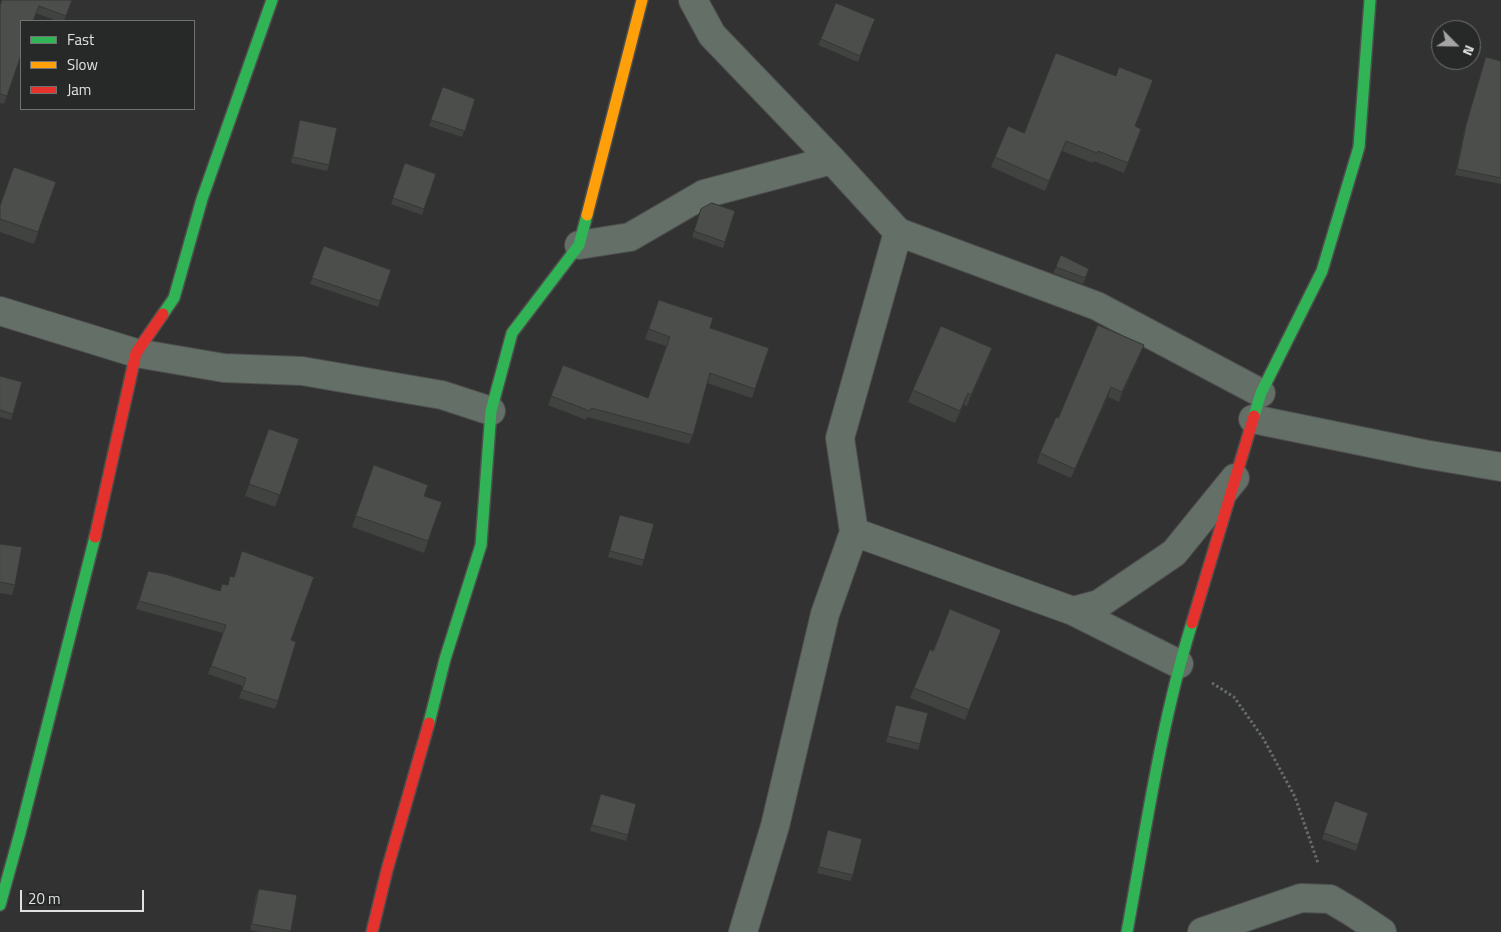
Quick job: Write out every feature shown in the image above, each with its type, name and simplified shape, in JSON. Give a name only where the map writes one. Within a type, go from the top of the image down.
[{"type":"street","points":[[0,905],[96,532],[136,353],[174,298],[202,199],[272,0]]},
{"type":"street","points":[[372,932],[387,870],[420,756],[445,659],[481,545],[491,411],[512,332],[579,245],[642,0]]},
{"type":"street","points":[[693,0],[712,35],[898,232],[1097,306],[1261,393]]},
{"type":"street","points":[[1127,932],[1160,752],[1179,664],[1261,393],[1322,271],[1359,147],[1370,0]]},
{"type":"street","points":[[579,245],[630,237],[704,194],[832,160]]},
{"type":"street","points":[[743,932],[774,826],[825,614],[854,532],[840,438],[898,232]]},
{"type":"street","points":[[0,312],[136,353],[224,368],[302,371],[442,395],[491,411]]},
{"type":"street","points":[[1253,419],[1424,454],[1501,467]]},
{"type":"street","points":[[1073,611],[1099,604],[1174,554],[1235,478]]},
{"type":"street","points":[[854,532],[1073,611],[1179,664]]},
{"type":"street","points":[[1202,932],[1301,898],[1330,899],[1382,932]]},
{"type":"path","points":[[1179,664],[1234,697],[1263,738],[1295,797],[1330,899]]},
{"type":"building","points":[[2,0],[72,0],[66,16],[39,6],[33,20],[20,20],[20,58],[7,96],[0,94],[0,6]]},
{"type":"building","points":[[836,3],[875,19],[860,56],[821,39]]},
{"type":"building","points":[[1056,53],[1116,76],[1119,67],[1153,80],[1135,126],[1141,129],[1128,163],[1066,141],[1049,181],[995,157],[1008,126],[1024,133]]},
{"type":"building","points":[[1486,57],[1501,61],[1501,178],[1457,169],[1466,125]]},
{"type":"building","points":[[443,87],[475,99],[465,131],[431,120]]},
{"type":"building","points":[[300,120],[337,128],[329,165],[293,157]]},
{"type":"building","points":[[405,163],[436,174],[424,209],[393,198]]},
{"type":"building","points":[[14,167],[56,182],[38,232],[0,219],[0,206]]},
{"type":"building","points":[[712,203],[735,211],[725,242],[694,231],[701,209]]},
{"type":"building","points":[[324,246],[391,270],[380,301],[312,278]]},
{"type":"building","points":[[1061,255],[1089,269],[1085,278],[1056,267]]},
{"type":"building","points":[[659,300],[713,318],[710,328],[769,348],[755,389],[710,373],[693,435],[591,408],[590,411],[551,396],[563,365],[648,398],[670,337],[649,329]]},
{"type":"building","points":[[1098,325],[1144,345],[1122,392],[1111,387],[1075,469],[1040,453],[1056,417],[1058,418]]},
{"type":"building","points":[[941,326],[992,348],[971,395],[968,393],[960,411],[913,390]]},
{"type":"building","points":[[0,376],[22,382],[13,414],[0,410]]},
{"type":"building","points":[[269,429],[299,439],[280,495],[249,484]]},
{"type":"building","points":[[374,465],[428,485],[424,496],[442,502],[428,541],[356,516]]},
{"type":"building","points":[[620,515],[654,524],[644,560],[610,551]]},
{"type":"building","points":[[0,544],[22,547],[15,585],[0,582]]},
{"type":"building","points":[[242,551],[314,577],[291,640],[296,642],[278,701],[242,690],[246,678],[211,666],[226,625],[139,601],[148,571],[165,574],[220,591],[222,584],[228,585],[230,576],[234,577]]},
{"type":"building","points":[[950,609],[1001,630],[969,710],[914,688],[930,649],[933,651]]},
{"type":"building","points":[[896,705],[928,713],[920,744],[888,736]]},
{"type":"building","points":[[601,794],[636,804],[628,835],[592,825]]},
{"type":"building","points":[[1335,801],[1368,813],[1358,845],[1324,833]]},
{"type":"building","points":[[828,830],[862,839],[853,875],[819,867]]},
{"type":"building","points":[[259,889],[297,895],[291,931],[252,924]]},
{"type":"traffic: fast","points":[[163,314],[174,298],[202,199],[272,0]]},
{"type":"traffic: fast","points":[[1254,416],[1261,393],[1322,271],[1359,147],[1370,0]]},
{"type":"traffic: fast","points":[[429,723],[445,659],[481,545],[491,411],[512,333],[579,245],[587,215]]},
{"type":"traffic: fast","points":[[0,905],[95,537]]},
{"type":"traffic: fast","points":[[1127,932],[1171,699],[1192,623]]},
{"type":"traffic: slow","points":[[587,215],[642,0]]},
{"type":"traffic: jam","points":[[95,537],[136,353],[163,314]]},
{"type":"traffic: jam","points":[[1192,623],[1254,416]]},
{"type":"traffic: jam","points":[[372,932],[387,870],[429,723]]}]
